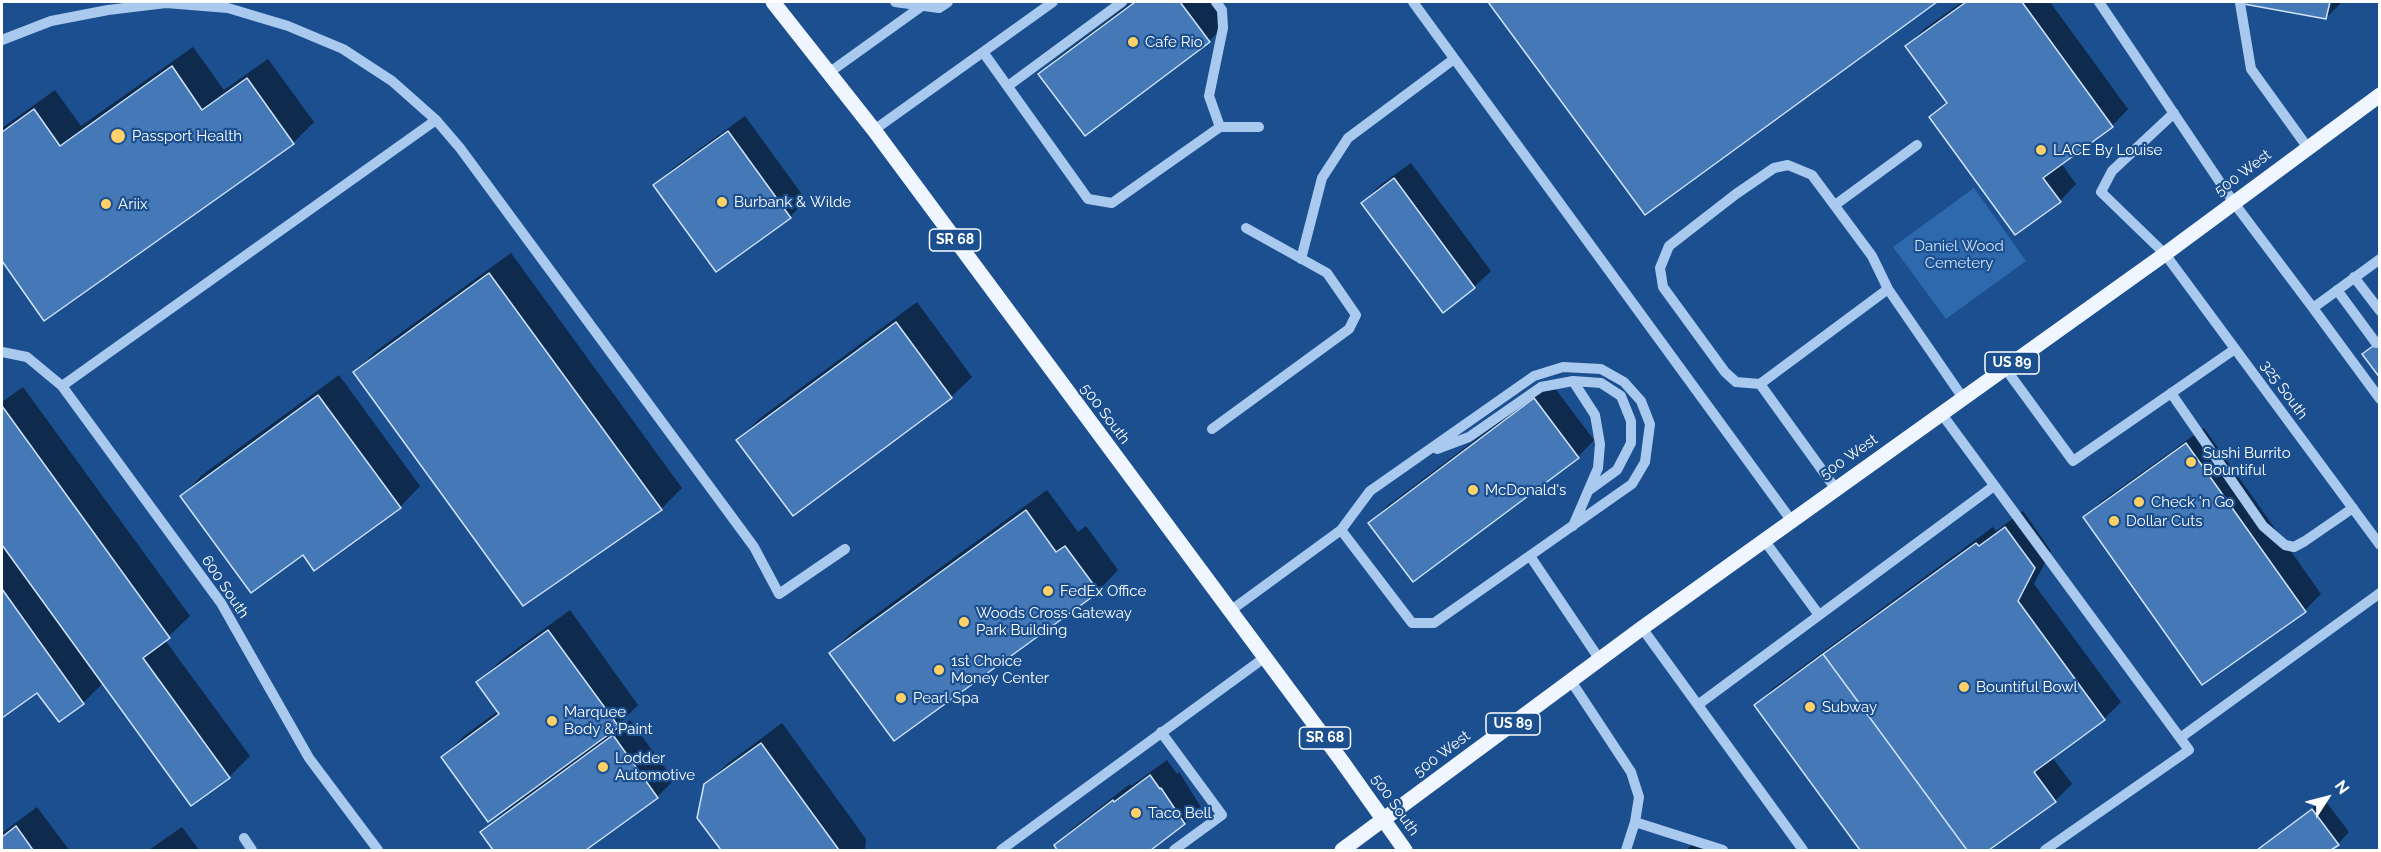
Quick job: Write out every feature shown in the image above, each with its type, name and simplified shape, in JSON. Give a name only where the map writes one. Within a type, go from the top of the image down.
[{"type":"main road","name":"500 South","points":[[773,2],[874,130],[1405,850]]},
{"type":"main road","name":"500 West","points":[[1342,850],[1642,628],[2165,254],[2379,95]]},
{"type":"street","points":[[896,2],[939,8],[948,2]]},
{"type":"street","points":[[874,130],[1053,2]]},
{"type":"street","points":[[1008,86],[1122,2]]},
{"type":"street","points":[[1216,2],[1222,10],[1223,28],[1209,96],[1220,127]]},
{"type":"street","points":[[1413,2],[1791,520]]},
{"type":"street","points":[[2099,2],[2234,203],[2379,399]]},
{"type":"street","points":[[2,40],[51,21],[108,10],[166,3],[228,8],[288,26],[343,49],[392,81],[436,120],[460,148],[754,547],[779,594],[845,549]]},
{"type":"street","points":[[2240,3],[2251,69],[2308,148]]},
{"type":"street","points":[[830,72],[920,4]]},
{"type":"street","points":[[983,52],[1088,199],[1112,202],[1220,127],[1259,127]]},
{"type":"street","points":[[1301,259],[1322,178],[1348,138],[1454,59]]},
{"type":"street","name":"325 South","points":[[2174,113],[2112,171],[2101,192],[2165,254],[2379,545]]},
{"type":"street","points":[[62,386],[436,120]]},
{"type":"street","points":[[1835,205],[1917,145]]},
{"type":"street","points":[[1888,288],[1760,384],[1736,382],[1725,372],[1663,287],[1660,268],[1669,246],[1774,168],[1788,165],[1812,175],[1872,256],[1888,288],[1963,398]]},
{"type":"street","points":[[1212,429],[1350,329],[1356,315],[1327,273],[1246,228]]},
{"type":"street","points":[[2313,308],[2379,261]]},
{"type":"street","points":[[2354,277],[2379,311]]},
{"type":"street","points":[[2337,290],[2376,343]]},
{"type":"street","points":[[2005,368],[2073,460],[2235,349]]},
{"type":"street","name":"600 South","points":[[2,352],[27,357],[62,386],[221,603],[309,758],[378,850]]},
{"type":"street","points":[[1230,611],[1341,530],[1370,490],[1534,376],[1563,367],[1601,369],[1624,382],[1641,401],[1650,424],[1646,462],[1632,484],[1434,623],[1412,623],[1341,530]]},
{"type":"street","points":[[1573,381],[1595,415],[1600,444],[1598,468],[1573,526]]},
{"type":"street","points":[[1421,455],[1470,437],[1541,387],[1573,381],[1601,383],[1621,396],[1631,421],[1631,443],[1617,470],[1588,491]]},
{"type":"street","points":[[1760,384],[1836,488]]},
{"type":"street","points":[[2171,393],[2263,526],[2285,544],[2294,547],[2305,542],[2353,508]]},
{"type":"street","points":[[1941,414],[2189,750],[2045,850]]},
{"type":"street","points":[[1698,704],[1994,486]]},
{"type":"street","points":[[1764,540],[1819,615]]},
{"type":"street","points":[[1530,556],[1600,660]]},
{"type":"street","points":[[2180,738],[2379,593]]},
{"type":"street","points":[[1642,628],[1803,850]]},
{"type":"street","points":[[1001,850],[1264,657]]},
{"type":"street","points":[[1571,681],[1631,772],[1639,797],[1635,822],[1626,850]]},
{"type":"street","points":[[1161,732],[1222,815],[1181,848]]},
{"type":"street","points":[[1635,822],[1723,850]]},
{"type":"street","points":[[244,838],[252,850]]},
{"type":"green space","name":"Daniel Wood Cemetery","points":[[1974,188],[2026,261],[1946,319],[1893,247]]},
{"type":"building","points":[[1135,2],[1180,2],[1210,42],[1085,136],[1038,74]]},
{"type":"building","points":[[1488,2],[1937,2],[1645,215]]},
{"type":"building","points":[[1966,2],[2022,2],[2113,127],[2043,178],[2061,202],[2015,235],[1929,117],[1947,103],[1905,46]]},
{"type":"building","points":[[2233,2],[2330,2],[2326,19]]},
{"type":"building","name":"Ariix","points":[[172,66],[202,110],[247,78],[294,144],[44,321],[2,261],[2,132],[34,109],[60,146]]},
{"type":"building","name":"Burbank & Wilde","points":[[728,131],[791,218],[716,272],[653,185]]},
{"type":"building","points":[[1394,178],[1475,288],[1443,313],[1361,203]]},
{"type":"building","points":[[489,273],[662,510],[523,606],[353,372]]},
{"type":"building","points":[[896,322],[952,398],[793,516],[736,440]]},
{"type":"building","points":[[2380,341],[2380,378],[2362,354]]},
{"type":"building","points":[[318,395],[401,508],[314,571],[303,555],[251,593],[180,496]]},
{"type":"building","name":"McDonald's","points":[[1534,398],[1579,458],[1413,582],[1368,523]]},
{"type":"building","points":[[2,406],[170,638],[143,658],[230,778],[191,806],[2,545]]},
{"type":"building","points":[[2186,443],[2306,612],[2202,685],[2083,517]]},
{"type":"building","name":"Woods Cross Gateway Park Building","points":[[1026,510],[1056,552],[1065,546],[1099,592],[894,741],[829,653]]},
{"type":"building","name":"Bountiful Bowl","points":[[2005,527],[2035,568],[2018,601],[2105,720],[2034,772],[2056,802],[1989,850],[1967,850],[1823,654],[1976,543],[1979,546]]},
{"type":"building","points":[[2,589],[84,704],[59,722],[37,693],[2,718]]},
{"type":"building","name":"Marquee Body & Paint","points":[[548,630],[619,727],[488,822],[441,757],[499,714],[476,682]]},
{"type":"building","points":[[1823,654],[1967,850],[1860,850],[1754,705]]},
{"type":"building","name":"Lodder Automotive","points":[[613,735],[658,798],[586,850],[493,850],[480,832]]},
{"type":"building","points":[[761,743],[839,850],[721,850],[697,818],[704,784]]},
{"type":"building","name":"Taco Bell","points":[[1150,775],[1185,824],[1151,850],[1057,850],[1054,845]]},
{"type":"building","points":[[2312,809],[2339,845],[2331,850],[2257,850]]},
{"type":"building","points":[[16,826],[33,850],[2,850],[2,837]]},
{"type":"place","name":"Cafe Rio","points":[[1133,42]]},
{"type":"place","name":"Passport Health","points":[[118,136]]},
{"type":"place","name":"LACE By Louise","points":[[2041,150]]},
{"type":"place","name":"Burbank & Wilde","points":[[722,202]]},
{"type":"place","name":"Ariix","points":[[106,204]]},
{"type":"place","name":"Sushi Burrito Bountiful","points":[[2191,462]]},
{"type":"place","name":"McDonald's","points":[[1473,490]]},
{"type":"place","name":"Check 'n Go","points":[[2139,502]]},
{"type":"place","name":"Dollar Cuts","points":[[2114,521]]},
{"type":"place","name":"FedEx Office","points":[[1048,591]]},
{"type":"place","name":"Woods Cross Gateway Park Building","points":[[964,622]]},
{"type":"place","name":"1st Choice Money Center","points":[[939,670]]},
{"type":"place","name":"Bountiful Bowl","points":[[1964,687]]},
{"type":"place","name":"Pearl Spa","points":[[901,698]]},
{"type":"place","name":"Subway","points":[[1810,707]]},
{"type":"place","name":"Marquee Body & Paint","points":[[552,721]]},
{"type":"place","name":"Lodder Automotive","points":[[603,767]]},
{"type":"place","name":"Taco Bell","points":[[1136,813]]}]
